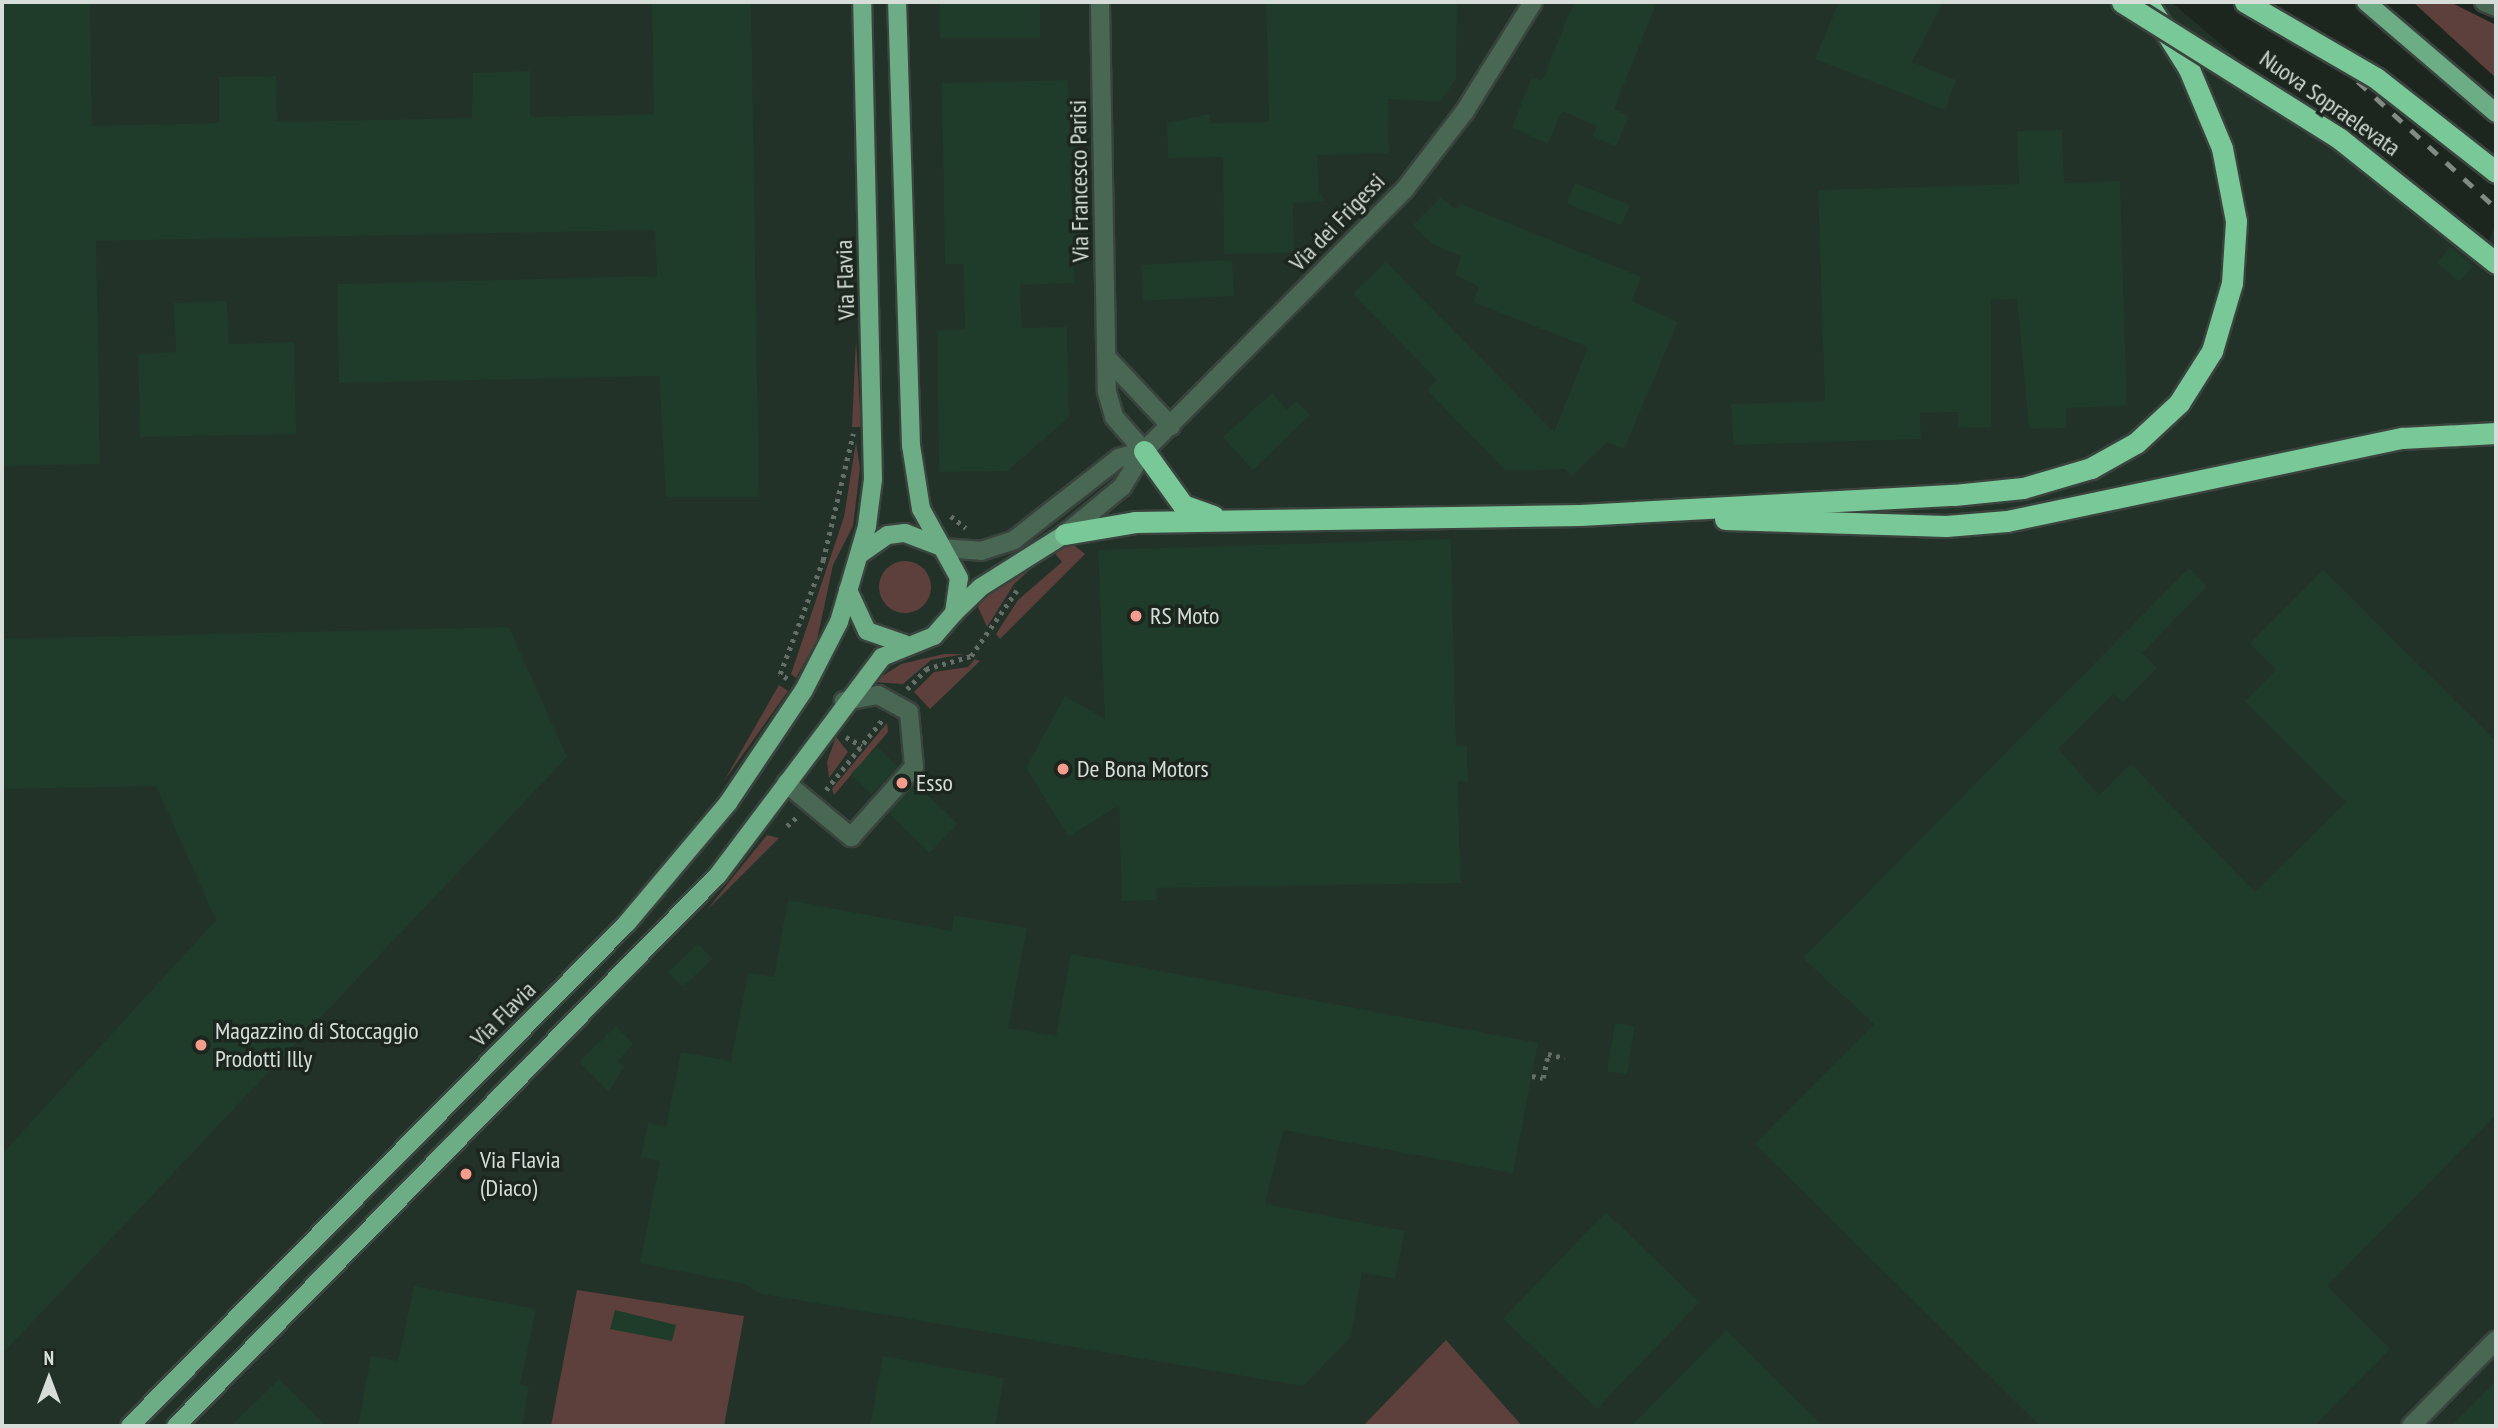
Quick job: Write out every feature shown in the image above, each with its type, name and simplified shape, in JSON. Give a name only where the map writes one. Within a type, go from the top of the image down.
[{"type":"highway","name":"Nuova Sopraelevata","points":[[2122,2],[2340,139],[2496,263]]},
{"type":"highway","points":[[1065,534],[1135,522],[1580,514],[1891,498],[2023,488],[2091,468],[2136,443],[2179,403],[2212,351],[2232,283],[2231,185],[2205,101],[2147,2]]},
{"type":"highway","name":"Nuova Sopraelevata","points":[[2245,2],[2376,78],[2496,172]]},
{"type":"highway","points":[[1580,514],[1892,524],[2007,521],[2402,438],[2496,433]]},
{"type":"highway","points":[[1144,451],[1183,505],[1227,521]]},
{"type":"main road","name":"Via Flavia","points":[[130,1426],[627,923],[728,803],[776,734],[833,633],[859,555],[873,433],[862,2]]},
{"type":"main road","points":[[897,2],[910,433],[921,509],[959,578],[954,613]]},
{"type":"main road","points":[[2366,2],[2496,113]]},
{"type":"main road","points":[[859,555],[888,535],[905,533],[942,548]]},
{"type":"main road","points":[[176,1426],[652,947],[718,875],[844,701],[882,657],[904,644],[934,636],[981,587],[1065,534]]},
{"type":"main road","points":[[848,590],[867,631],[904,644]]},
{"type":"street","name":"Via Francesco Parisi","points":[[1100,2],[1108,359],[1114,417],[1144,451]]},
{"type":"street","name":"Via dei Frigessi","points":[[1065,534],[1122,487],[1144,451],[1405,189],[1465,111],[1533,2]]},
{"type":"street","points":[[2484,2],[2496,7]]},
{"type":"street","points":[[1108,359],[1171,426]]},
{"type":"street","name":"Via dei Frigessi","points":[[942,548],[981,551],[1014,540],[1119,458],[1144,451]]},
{"type":"street","points":[[786,783],[851,837],[914,767],[909,712],[878,695],[844,701]]},
{"type":"street","points":[[2411,1426],[2496,1340]]},
{"type":"path","points":[[780,674],[823,560],[848,434]]},
{"type":"path","points":[[940,504],[975,532]]},
{"type":"path","points":[[909,687],[926,669],[971,656],[1021,586]]},
{"type":"path","points":[[835,780],[881,721]]},
{"type":"path","points":[[1532,1076],[1543,1078],[1548,1054],[1565,1058]]},
{"type":"shaded area","points":[[2,2],[2171,2],[2480,264],[2496,223],[2496,1426],[2,1426]]},
{"type":"shaded area","points":[[2413,2],[2450,2],[2496,25],[2496,78]]},
{"type":"shaded area","points":[[856,340],[861,427],[852,427]]},
{"type":"shaded area","points":[[856,442],[860,468],[853,526],[833,565],[817,640],[796,678],[791,674],[844,517]]},
{"type":"shaded area","points":[[1070,542],[1085,554],[1000,639],[996,634],[1018,600],[1062,562],[1054,552]]},
{"type":"shaded area","points":[[905,561],[915,563],[923,569],[929,577],[929,597],[923,605],[915,611],[905,613],[895,611],[887,605],[881,597],[879,587],[881,577],[887,569],[895,563]]},
{"type":"shaded area","points":[[1035,565],[1014,584],[987,627],[978,607],[986,596]]},
{"type":"shaded area","points":[[944,654],[964,654],[931,660],[903,684],[873,682],[901,664]]},
{"type":"shaded area","points":[[975,659],[980,661],[930,709],[914,692],[934,672],[968,667]]},
{"type":"shaded area","points":[[779,685],[788,691],[724,781]]},
{"type":"shaded area","points":[[887,723],[888,732],[834,795],[832,789]]},
{"type":"shaded area","points":[[836,737],[848,752],[829,778],[827,762]]},
{"type":"shaded area","points":[[767,835],[779,838],[707,910],[737,872]]},
{"type":"shaded area","points":[[577,1290],[744,1316],[724,1426],[551,1426]]},
{"type":"shaded area","points":[[1446,1340],[1522,1426],[1363,1426]]},
{"type":"building","points":[[2,2],[90,2],[92,126],[219,123],[219,77],[276,76],[277,122],[472,118],[473,73],[530,71],[530,117],[654,114],[652,2],[751,2],[759,497],[666,497],[659,376],[339,383],[337,284],[657,276],[655,230],[96,241],[100,464],[2,466]]},
{"type":"building","points":[[940,2],[1040,2],[1040,38],[940,38]]},
{"type":"building","points":[[1266,2],[1457,2],[1456,79],[1440,102],[1388,99],[1389,153],[1317,155],[1319,193],[1326,201],[1293,203],[1294,253],[1224,254],[1223,157],[1168,158],[1167,123],[1210,114],[1210,123],[1269,122]]},
{"type":"building","points":[[1574,2],[1657,2],[1614,109],[1629,116],[1616,146],[1593,137],[1597,126],[1562,111],[1548,144],[1512,127],[1532,77],[1542,81]]},
{"type":"building","points":[[1839,2],[1943,2],[1912,62],[1956,80],[1945,110],[1815,59]]},
{"type":"building","points":[[1068,80],[1069,131],[1081,132],[1081,158],[1070,159],[1071,198],[1081,199],[1082,235],[1073,235],[1074,283],[1020,285],[1022,328],[1067,327],[1069,417],[1007,471],[939,472],[937,330],[965,329],[963,264],[945,264],[942,83]]},
{"type":"building","points":[[2062,130],[2064,183],[2120,181],[2127,406],[2066,408],[2066,428],[2029,429],[2017,299],[1991,300],[1991,427],[1958,428],[1958,412],[1920,413],[1921,439],[1733,445],[1731,404],[1825,401],[1818,190],[2019,184],[2017,131]]},
{"type":"building","points":[[1575,183],[1630,205],[1621,225],[1567,203]]},
{"type":"building","points":[[1441,197],[1455,209],[1461,204],[1641,277],[1632,301],[1678,322],[1624,449],[1607,442],[1572,476],[1565,469],[1506,471],[1427,390],[1437,380],[1353,294],[1386,262],[1554,432],[1588,347],[1473,302],[1479,287],[1455,275],[1461,256],[1432,244],[1413,225]]},
{"type":"building","points":[[2451,247],[2473,266],[2459,282],[2437,263]]},
{"type":"building","points":[[1232,260],[1234,296],[1143,301],[1141,265]]},
{"type":"building","points":[[227,301],[229,344],[294,342],[296,434],[140,437],[138,354],[176,352],[174,303]]},
{"type":"building","points":[[1272,393],[1287,410],[1297,401],[1310,415],[1253,470],[1223,437]]},
{"type":"building","points":[[1451,539],[1456,746],[1467,746],[1468,782],[1457,781],[1461,883],[1156,888],[1157,900],[1122,901],[1119,805],[1069,837],[1026,768],[1065,696],[1105,719],[1098,550]]},
{"type":"building","points":[[2189,568],[2207,586],[2142,653],[2157,668],[2123,702],[2114,693],[2058,749],[2099,795],[2131,764],[2255,892],[2346,802],[2245,701],[2276,670],[2250,643],[2323,570],[2496,741],[2496,1115],[2327,1286],[2390,1349],[2314,1426],[2040,1426],[1755,1144],[1874,1024],[1803,958]]},
{"type":"building","name":"Magazzino di Stoccaggio Prodotti Illy","points":[[509,627],[567,757],[2,1354],[2,1154],[216,920],[156,786],[2,789],[2,639]]},
{"type":"building","points":[[877,747],[898,767],[871,794],[851,774]]},
{"type":"building","points":[[915,783],[957,824],[930,853],[887,812]]},
{"type":"building","points":[[788,900],[952,931],[954,915],[1027,928],[1008,1028],[1056,1036],[1071,954],[1538,1043],[1513,1173],[1283,1130],[1265,1204],[1405,1231],[1395,1279],[1362,1272],[1351,1337],[1303,1386],[758,1293],[745,1284],[640,1263],[660,1161],[641,1158],[648,1123],[666,1127],[681,1052],[731,1061],[748,973],[774,977]]},
{"type":"building","points":[[698,944],[712,959],[682,987],[668,972]]},
{"type":"building","points":[[1615,1023],[1635,1026],[1627,1075],[1607,1071]]},
{"type":"building","points":[[616,1026],[633,1044],[618,1061],[624,1066],[609,1092],[579,1062]]},
{"type":"building","points":[[1606,1212],[1700,1302],[1597,1409],[1503,1318]]},
{"type":"building","points":[[414,1286],[536,1309],[520,1385],[529,1387],[522,1426],[358,1426],[371,1356],[398,1361]]},
{"type":"building","points":[[615,1310],[676,1325],[672,1341],[610,1329]]},
{"type":"building","points":[[1726,1330],[1823,1426],[1631,1426]]},
{"type":"building","points":[[883,1356],[1004,1378],[995,1426],[870,1426]]},
{"type":"building","points":[[279,1379],[326,1426],[231,1426]]},
{"type":"building","points":[[2496,1381],[2496,1426],[2451,1426]]},
{"type":"railway","points":[[2340,65],[2496,208]]},
{"type":"place","name":"RS Moto","points":[[1136,616]]},
{"type":"place","name":"De Bona Motors","points":[[1063,769]]},
{"type":"place","name":"Esso","points":[[902,783]]},
{"type":"place","name":"Magazzino di Stoccaggio Prodotti Illy","points":[[201,1045]]},
{"type":"place","name":"Via Flavia (Diaco)","points":[[466,1174]]}]
